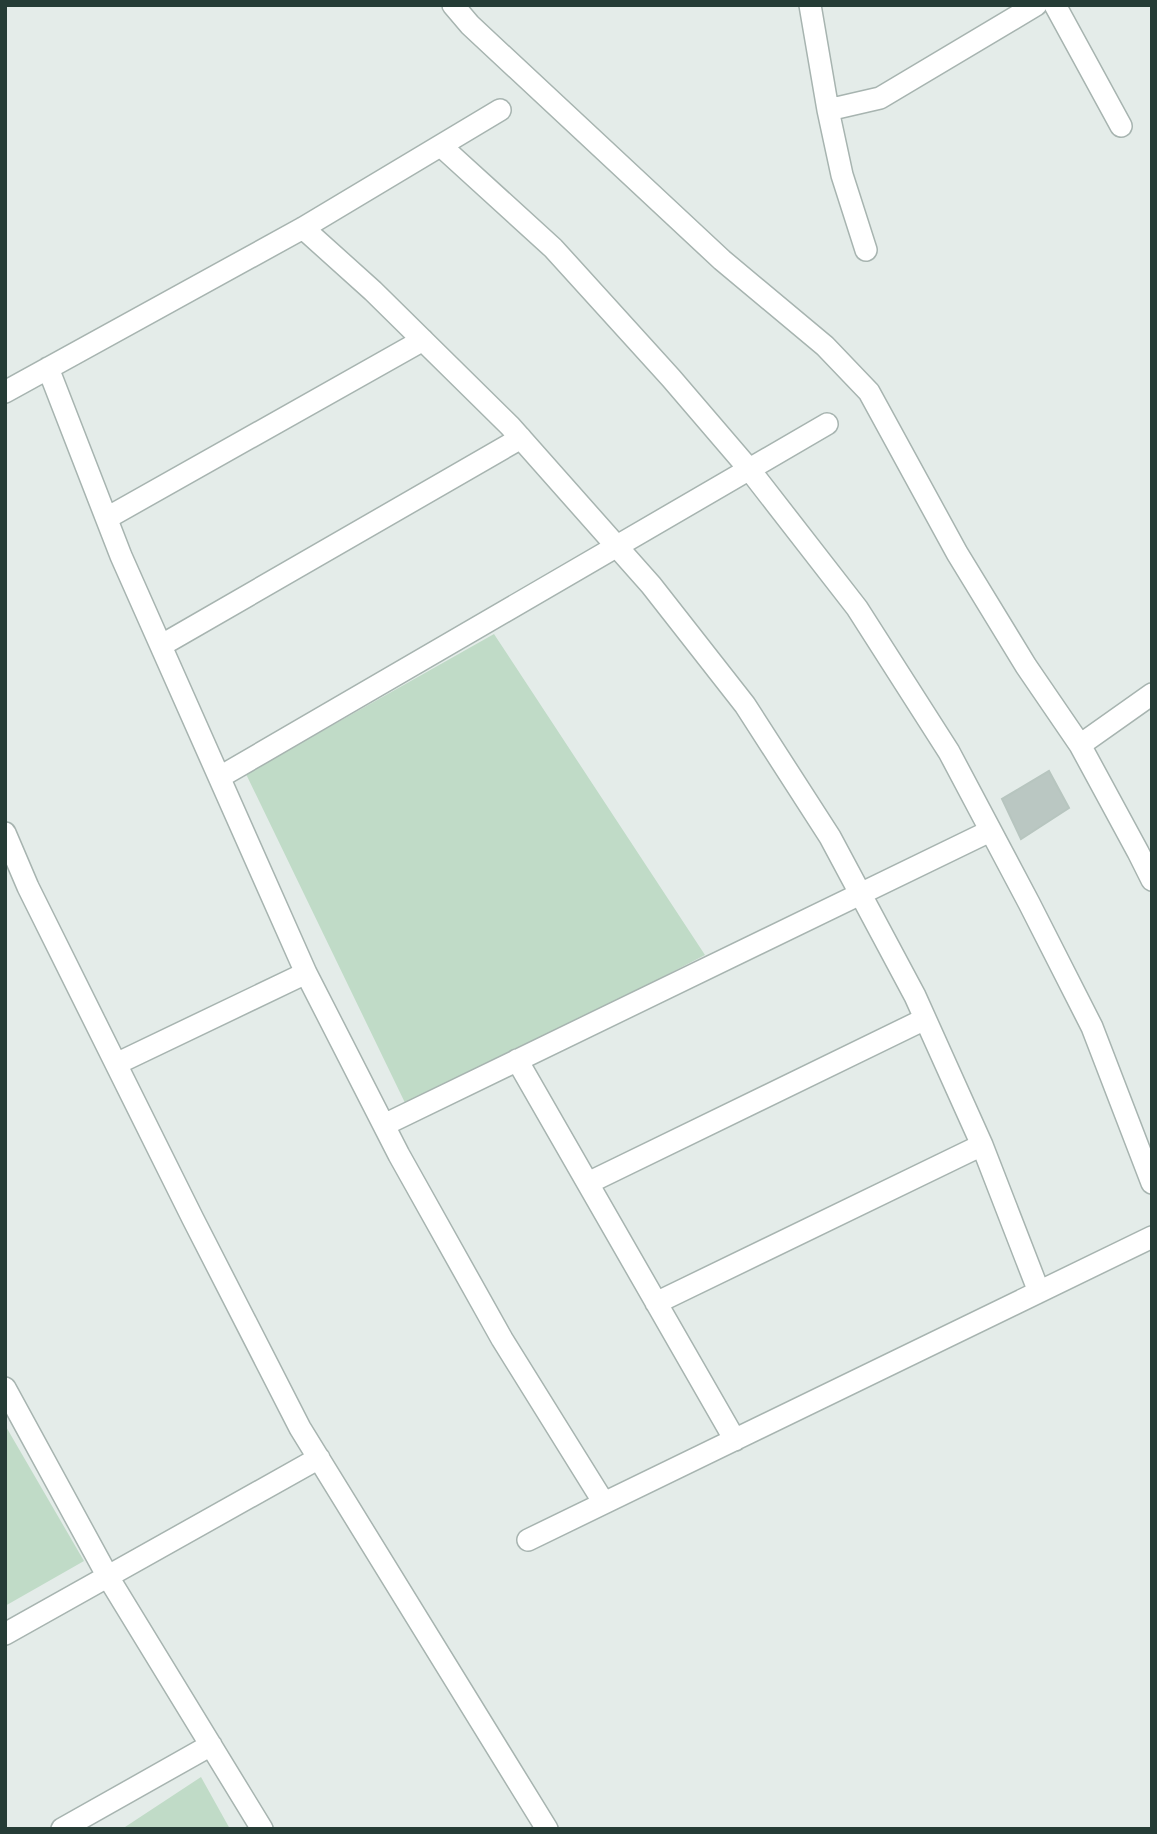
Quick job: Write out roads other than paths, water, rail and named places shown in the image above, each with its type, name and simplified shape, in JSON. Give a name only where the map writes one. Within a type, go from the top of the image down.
[{"type":"street","points":[[453,5],[470,26],[616,162],[722,260],[825,346],[869,392],[957,553],[1026,666],[1080,745],[1152,880]]},
{"type":"street","points":[[810,5],[842,175],[866,250]]},
{"type":"street","points":[[828,110],[880,98],[1036,5]]},
{"type":"street","points":[[1055,5],[1121,126]]},
{"type":"street","points":[[5,392],[303,228],[500,110]]},
{"type":"street","points":[[441,146],[553,248],[670,378],[749,469],[856,608],[949,752],[1029,903],[1092,1027],[1152,1183]]},
{"type":"street","points":[[303,228],[373,291],[521,438],[651,584],[745,705],[830,837],[925,1018],[982,1145],[1040,1292]]},
{"type":"street","points":[[107,518],[423,340]]},
{"type":"street","points":[[48,369],[121,556],[306,973],[384,1125],[502,1339],[604,1503]]},
{"type":"street","points":[[220,777],[827,424]]},
{"type":"street","points":[[162,645],[521,438]]},
{"type":"street","points":[[1080,745],[1152,694]]},
{"type":"street","points":[[384,1125],[990,831]]},
{"type":"street","points":[[5,833],[27,887],[300,1428],[547,1829]]},
{"type":"street","points":[[116,1064],[306,973]]},
{"type":"street","points":[[588,1183],[925,1018]]},
{"type":"street","points":[[517,1060],[735,1440]]},
{"type":"street","points":[[656,1303],[982,1145]]},
{"type":"street","points":[[528,1540],[1152,1237]]},
{"type":"street","points":[[7,1394],[108,1577],[262,1829]]},
{"type":"street","points":[[5,1634],[319,1458]]},
{"type":"street","points":[[62,1829],[211,1745]]}]
